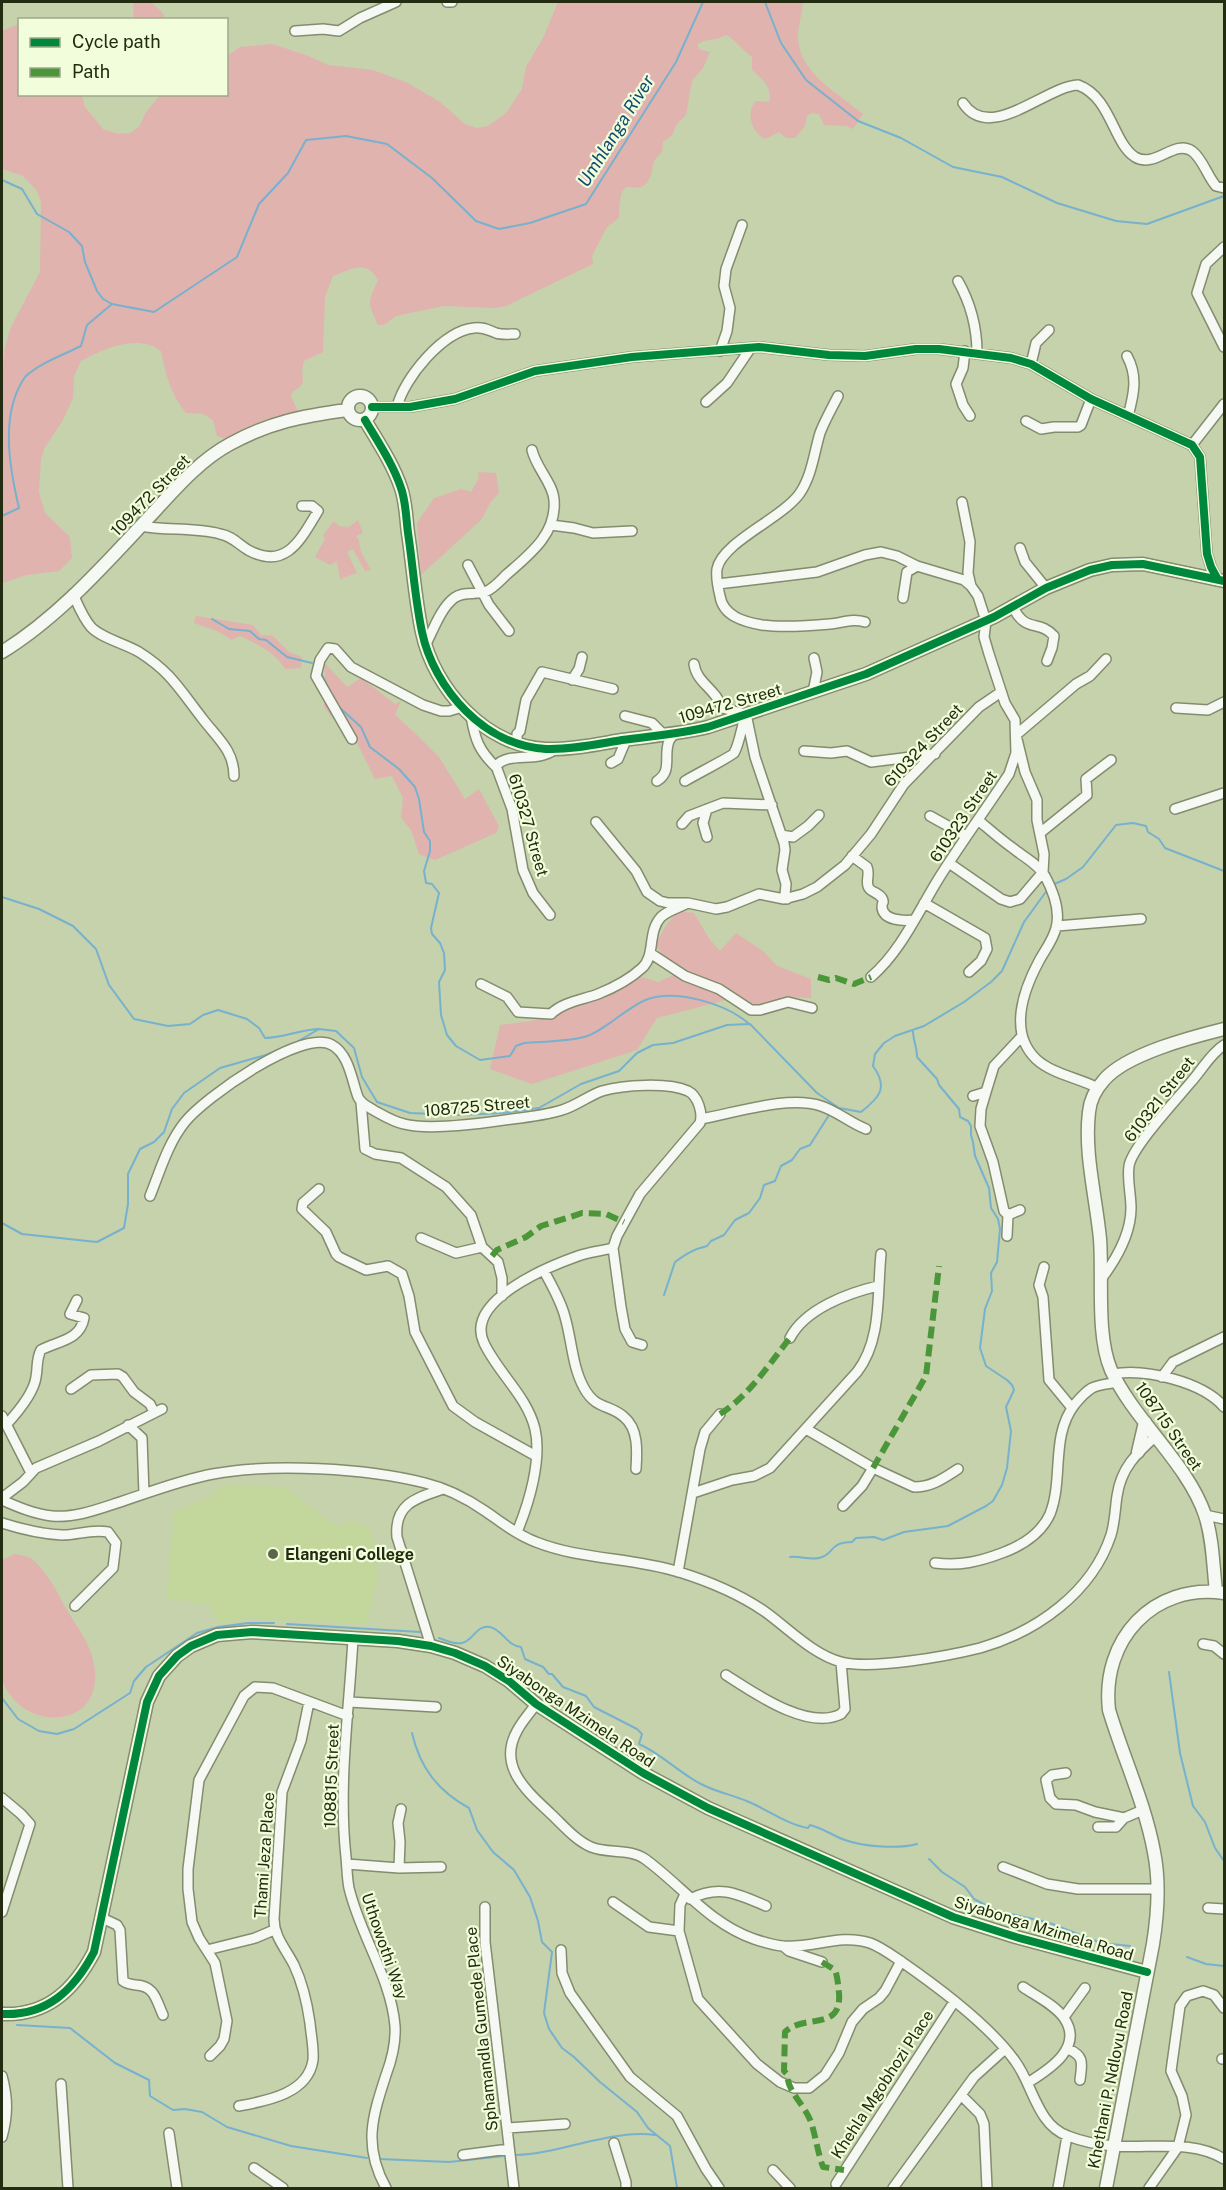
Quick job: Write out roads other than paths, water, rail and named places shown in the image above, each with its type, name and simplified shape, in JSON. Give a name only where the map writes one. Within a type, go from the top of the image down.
[{"type":"street","points":[[295,31],[323,29],[339,31],[360,18],[396,2]]},
{"type":"street","points":[[447,2],[452,2]]},
{"type":"street","points":[[963,104],[977,116],[988,118],[1013,112],[1063,88],[1078,86],[1093,94],[1106,110],[1119,136],[1135,157],[1148,160],[1181,148],[1189,150],[1197,156],[1216,186],[1224,188]]},
{"type":"street","points":[[720,351],[727,331],[730,308],[724,286],[726,269],[742,225]]},
{"type":"street","points":[[1224,247],[1206,264],[1197,293],[1224,347]]},
{"type":"street","points":[[958,281],[970,304],[975,325],[977,353]]},
{"type":"street","points":[[397,407],[403,388],[410,378],[451,335],[462,330],[484,328],[500,334],[515,334]]},
{"type":"street","points":[[1031,364],[1036,343],[1049,330]]},
{"type":"street","points":[[372,407],[397,407],[454,399],[535,371],[632,357],[771,348],[865,356],[916,349],[964,351],[1011,358],[1031,364],[1091,399],[1192,445],[1200,457],[1207,554],[1211,567],[1221,579]]},
{"type":"street","points":[[706,402],[726,383],[750,349]]},
{"type":"street","points":[[964,351],[963,368],[956,384],[963,405],[970,416]]},
{"type":"street","points":[[1127,356],[1133,366],[1135,380],[1128,416]]},
{"type":"street","points":[[357,396],[367,398],[372,407],[371,414],[365,420],[353,418],[347,410],[351,400],[357,396]]},
{"type":"street","points":[[838,396],[821,430],[815,456],[800,492],[777,515],[725,553],[717,567],[718,584],[720,598],[726,611],[760,625],[833,624],[850,620],[866,622]]},
{"type":"street","points":[[1026,421],[1041,429],[1078,427],[1081,425],[1091,399]]},
{"type":"street","points":[[1192,445],[1224,404]]},
{"type":"street","name":"109472 Street","points":[[2,652],[44,621],[114,555],[197,468],[228,444],[292,418],[347,410]]},
{"type":"street","name":"109472 Street","points":[[365,420],[390,461],[401,487],[415,592],[425,646],[450,693],[488,730],[517,743],[541,748],[626,740],[694,730],[813,693],[866,674],[986,621],[1046,588],[1090,570],[1124,564],[1143,564],[1221,579]]},
{"type":"street","points":[[425,646],[444,610],[455,597],[466,593],[483,593],[494,587],[535,549],[551,525],[554,496],[538,468],[532,450]]},
{"type":"street","name":"610323 Street","points":[[871,977],[893,953],[949,862],[1009,774],[1016,753],[1015,720],[1001,692],[984,637],[986,621],[968,573],[970,542],[962,502]]},
{"type":"street","points":[[140,526],[221,534],[234,539],[244,548],[260,556],[273,557],[285,553],[297,544],[318,511],[312,506],[302,506]]},
{"type":"street","points":[[551,525],[593,533],[632,531]]},
{"type":"street","points":[[1020,548],[1025,562],[1046,588]]},
{"type":"street","points":[[718,584],[817,572],[876,552],[889,553],[917,566],[964,580],[972,586]]},
{"type":"street","points":[[468,565],[483,593],[509,631]]},
{"type":"street","points":[[903,598],[907,572],[917,566]]},
{"type":"street","points":[[73,594],[93,629],[146,656],[181,687],[202,718],[230,752],[234,776]]},
{"type":"street","points":[[1013,607],[1024,624],[1041,627],[1050,631],[1054,636],[1047,661]]},
{"type":"street","points":[[352,739],[316,676],[320,660],[328,648],[335,649],[351,667],[423,705],[441,711],[467,712],[482,754],[497,768]]},
{"type":"street","points":[[572,680],[579,669],[582,657]]},
{"type":"street","points":[[813,693],[817,672],[814,658]]},
{"type":"street","points":[[949,862],[984,888],[1010,903],[1020,899],[1044,875],[1044,854],[1036,820],[1037,800],[1025,772],[1016,735],[1076,684],[1090,676],[1106,659]]},
{"type":"street","points":[[694,664],[702,683],[715,694],[722,708],[746,714]]},
{"type":"street","points":[[517,743],[525,703],[542,672],[613,689]]},
{"type":"street","name":"610324 Street","points":[[596,822],[636,871],[644,888],[653,897],[668,903],[688,903],[716,909],[759,894],[787,899],[803,894],[817,887],[852,856],[871,834],[904,784],[979,707],[1001,692]]},
{"type":"street","points":[[1176,708],[1208,710],[1224,702]]},
{"type":"street","points":[[685,781],[734,753],[746,714]]},
{"type":"street","points":[[746,714],[755,757],[785,850],[782,870],[787,899]]},
{"type":"street","points":[[625,716],[652,723],[669,734],[667,770],[657,781]]},
{"type":"street","points":[[610,763],[618,759],[626,740]]},
{"type":"street","name":"610327 Street","points":[[550,915],[533,893],[526,878],[512,809],[497,764],[502,760],[544,755],[555,748]]},
{"type":"street","points":[[804,751],[831,753],[847,751],[871,762],[935,754]]},
{"type":"street","points":[[1040,833],[1087,795],[1086,779],[1111,760]]},
{"type":"street","points":[[1174,809],[1224,793]]},
{"type":"street","points":[[682,824],[689,816],[723,803],[772,805]]},
{"type":"street","points":[[707,809],[703,823],[707,837]]},
{"type":"street","points":[[781,835],[793,837],[819,814]]},
{"type":"street","points":[[930,816],[966,836]]},
{"type":"street","points":[[978,820],[1033,862],[1044,875],[1056,902],[1057,926],[1036,967],[1020,1016],[1022,1036],[1030,1052],[1042,1063],[1098,1088],[1111,1072],[1127,1063],[1177,1042],[1224,1029]]},
{"type":"street","points":[[852,856],[867,867],[868,886],[884,901],[884,911],[888,916],[903,921],[914,920]]},
{"type":"street","points":[[481,984],[507,997],[518,1012],[551,1014],[557,1008],[598,994],[625,981],[643,968],[650,953],[652,934],[660,918],[688,903]]},
{"type":"street","points":[[924,903],[985,938],[987,949],[981,961],[969,972]]},
{"type":"street","points":[[1057,926],[1141,918]]},
{"type":"street","points":[[650,953],[685,976],[719,989],[751,1010],[760,1010],[788,1002],[812,1008]]},
{"type":"street","points":[[1007,1236],[1008,1215],[1004,1211],[993,1162],[980,1126],[981,1110],[994,1066],[1022,1036]]},
{"type":"street","points":[[150,1196],[175,1138],[197,1108],[224,1087],[294,1048],[322,1042],[336,1047],[350,1071],[361,1102],[365,1149],[375,1154],[401,1158],[442,1183],[471,1215],[482,1247],[500,1267],[502,1296]]},
{"type":"street","name":"610321 Street","points":[[1102,1278],[1116,1259],[1130,1222],[1131,1159],[1173,1102],[1213,1054],[1224,1045]]},
{"type":"street","name":"108725 Street","points":[[361,1102],[380,1114],[404,1124],[464,1125],[553,1113],[572,1107],[600,1092],[643,1086],[687,1091],[697,1102],[701,1119]]},
{"type":"street","name":"108715 Street","points":[[1098,1088],[1089,1109],[1088,1133],[1100,1240],[1103,1335],[1107,1359],[1116,1378],[1188,1483],[1205,1515],[1220,1592]]},
{"type":"street","points":[[981,1110],[972,1095],[986,1092]]},
{"type":"street","points":[[642,1345],[632,1342],[625,1329],[613,1248],[637,1198],[694,1132],[701,1119],[777,1105],[804,1103],[827,1109],[850,1123],[866,1129]]},
{"type":"street","points":[[319,1189],[303,1203],[302,1209],[326,1232],[336,1254],[366,1270],[388,1266],[402,1274],[409,1296],[415,1332],[453,1406],[475,1422],[536,1456]]},
{"type":"street","points":[[1008,1215],[1020,1210]]},
{"type":"street","points":[[421,1238],[456,1253],[482,1247]]},
{"type":"street","points":[[517,1532],[527,1509],[536,1456],[535,1430],[528,1410],[485,1345],[480,1331],[484,1315],[488,1308],[502,1296],[544,1271],[577,1256],[613,1248]]},
{"type":"street","points":[[693,1493],[764,1472],[807,1429],[867,1359],[876,1323],[881,1254]]},
{"type":"street","points":[[1044,1267],[1039,1285],[1043,1297],[1049,1380],[1072,1408]]},
{"type":"street","points":[[544,1271],[565,1316],[570,1346],[582,1384],[596,1403],[624,1416],[628,1422],[637,1447],[636,1469]]},
{"type":"street","points":[[790,1338],[802,1321],[811,1315],[853,1293],[878,1286]]},
{"type":"street","points":[[6,1425],[22,1407],[36,1379],[38,1356],[41,1350],[73,1338],[83,1324],[84,1318],[70,1314],[77,1300]]},
{"type":"street","points":[[1162,1377],[1173,1362],[1224,1337]]},
{"type":"street","points":[[935,1563],[965,1565],[982,1561],[1022,1545],[1032,1537],[1049,1516],[1063,1424],[1072,1408],[1088,1390],[1130,1373],[1162,1377],[1201,1388],[1224,1407]]},
{"type":"street","points":[[71,1389],[91,1375],[118,1374],[134,1392],[150,1404],[154,1412]]},
{"type":"street","points":[[154,1412],[99,1441],[36,1468],[2,1499],[39,1514],[65,1516],[94,1510],[211,1474],[241,1470],[277,1469],[382,1476],[425,1483],[467,1500],[526,1538],[550,1547],[678,1572],[746,1601],[817,1650],[840,1662],[861,1665],[976,1649],[1017,1633],[1057,1609],[1088,1578],[1108,1544],[1113,1532],[1121,1478],[1132,1458],[1156,1436]]},
{"type":"street","points":[[144,1494],[142,1438],[154,1412]]},
{"type":"street","points":[[678,1572],[702,1439],[710,1424],[720,1414]]},
{"type":"street","points":[[2,1416],[31,1473]]},
{"type":"street","points":[[1138,1452],[1145,1422]]},
{"type":"street","points":[[128,1425],[142,1438]]},
{"type":"street","points":[[807,1429],[873,1468],[914,1487],[938,1482],[958,1469]]},
{"type":"street","points":[[843,1506],[862,1486],[873,1468]]},
{"type":"street","points":[[431,1646],[397,1537],[396,1525],[401,1510],[413,1501],[443,1489]]},
{"type":"street","points":[[1205,1515],[1224,1520]]},
{"type":"street","points":[[2,1523],[22,1530],[63,1535],[95,1530],[108,1532],[116,1544],[113,1568],[75,1606]]},
{"type":"street","name":"Khethani P. Ndlovu Road","points":[[1106,2188],[1156,1927],[1158,1889],[1154,1853],[1143,1810],[1109,1710],[1108,1682],[1113,1661],[1130,1628],[1149,1610],[1184,1594],[1220,1592]]},
{"type":"street","name":"Siyabonga Mzimela Road","points":[[2,2014],[29,2012],[60,1997],[84,1971],[94,1952],[102,1918],[147,1702],[159,1676],[177,1656],[203,1640],[233,1632],[431,1646],[455,1653],[485,1666],[509,1681],[536,1704],[643,1773],[692,1800],[964,1920],[1147,1972]]},
{"type":"street","name":"108815 Street","points":[[348,1886],[342,1818],[353,1639]]},
{"type":"street","points":[[1203,1644],[1214,1647],[1224,1654]]},
{"type":"street","points":[[726,1676],[776,1707],[828,1719],[841,1714],[845,1708],[840,1662]]},
{"type":"street","points":[[210,2056],[224,2039],[226,2021],[217,1969],[192,1922],[188,1889],[197,1792],[201,1776],[244,1696],[251,1688],[262,1686],[273,1688],[348,1716]]},
{"type":"street","name":"Thami Jeza Place","points":[[239,2106],[278,2097],[299,2085],[308,2074],[313,2059],[305,1991],[294,1964],[274,1930],[282,1792],[301,1741],[309,1702]]},
{"type":"street","name":"108815 Street","points":[[349,1702],[436,1707]]},
{"type":"street","points":[[536,1704],[516,1732],[512,1745],[514,1772],[520,1784],[532,1798],[582,1841],[602,1851],[643,1857],[705,1911],[753,1939],[783,1946],[850,1939],[871,1943],[901,1961],[991,2033],[1029,2082],[1045,2119],[1067,2136],[1114,2146],[1178,2147],[1221,2157],[1224,2145]]},
{"type":"street","points":[[1066,1773],[1052,1775],[1046,1780],[1050,1798],[1056,1804],[1076,1805],[1124,1818]]},
{"type":"street","points":[[2,1798],[30,1824],[2,1912]]},
{"type":"street","points":[[399,1868],[398,1824],[401,1809]]},
{"type":"street","points":[[1098,1827],[1116,1827],[1124,1818],[1143,1810]]},
{"type":"street","points":[[346,1864],[399,1868],[441,1867]]},
{"type":"street","points":[[1003,1867],[1047,1884],[1078,1889],[1158,1889]]},
{"type":"street","name":"Uthowothi Way","points":[[348,1886],[384,1983],[395,2024],[393,2053],[371,2129],[374,2160],[386,2188]]},
{"type":"street","points":[[766,1906],[723,1891],[710,1891],[688,1896],[680,1905],[680,1931],[694,1992],[702,2005],[757,2064],[780,2082],[794,2088],[810,2088],[825,2075],[839,2053],[852,2022],[863,2009],[885,1991],[901,1961]]},
{"type":"street","points":[[614,1902],[649,1927],[680,1931]]},
{"type":"street","name":"Sphamandla Gumede Place","points":[[485,1907],[485,1942],[514,2188]]},
{"type":"street","points":[[1208,1908],[1224,1910]]},
{"type":"street","points":[[102,1918],[117,1925],[120,1930],[123,1981],[126,1984],[147,1986],[153,1993],[163,2015]]},
{"type":"street","points":[[207,1950],[255,1938],[274,1930]]},
{"type":"street","points":[[783,1946],[789,1951],[822,1962]]},
{"type":"street","points":[[561,1950],[562,1973],[570,1993],[630,2077],[681,2122],[719,2188]]},
{"type":"street","points":[[1023,1987],[1064,2017],[1070,2036],[1068,2049],[1054,2066],[1029,2082]]},
{"type":"street","points":[[1064,2017],[1085,1988]]},
{"type":"street","points":[[1149,2188],[1178,2147],[1186,2115],[1185,2105],[1172,2076],[1171,2063],[1180,2006],[1187,1996],[1203,1991],[1218,1998],[1224,2008]]},
{"type":"street","name":"Khehla Mgobhozi Place","points":[[836,2184],[954,2002]]},
{"type":"street","points":[[893,2188],[974,2077],[990,2060],[1005,2049]]},
{"type":"street","points":[[1068,2049],[1080,2056],[1082,2062],[1080,2080]]},
{"type":"street","points":[[2,2076],[8,2103],[2,2137]]},
{"type":"street","points":[[61,2084],[68,2188]]},
{"type":"street","points":[[961,2095],[980,2114],[984,2124],[987,2188]]},
{"type":"street","points":[[507,2128],[565,2124]]},
{"type":"street","points":[[170,2133],[177,2188]]},
{"type":"street","points":[[1058,2188],[1062,2177],[1067,2136]]},
{"type":"street","points":[[614,2143],[626,2188]]},
{"type":"street","name":"Sphamandla Gumede Place","points":[[462,2155],[509,2149]]},
{"type":"street","points":[[254,2168],[283,2188]]},
{"type":"street","points":[[773,2170],[790,2188]]},
{"type":"waterway","name":"Umhlanga River","points":[[2,516],[19,508],[12,475],[9,423],[17,391],[25,377],[45,363],[81,346],[87,325],[112,304],[154,312],[237,257],[259,204],[288,173],[306,140],[346,136],[387,144],[432,178],[476,221],[499,229],[530,223],[586,204],[676,62],[703,2]]},
{"type":"waterway","name":"Umhlanga River","points":[[765,2],[781,43],[806,80],[858,121],[901,138],[953,167],[1002,177],[1057,203],[1116,221],[1147,224],[1224,196]]},
{"type":"waterway","points":[[2,180],[22,189],[37,214],[69,232],[82,246],[85,262],[97,291],[103,299],[112,304]]},
{"type":"waterway","points":[[212,619],[229,629],[250,631],[259,639],[266,640],[287,657],[312,663]]},
{"type":"waterway","points":[[321,673],[330,692]]},
{"type":"waterway","points":[[339,707],[361,727],[370,747],[399,769],[415,787],[424,832],[430,841],[430,851],[424,871],[426,883],[432,884],[439,893],[431,928],[432,934],[440,943],[444,953],[445,970],[439,982],[441,1015],[447,1035],[456,1046],[480,1060],[510,1056],[516,1046],[524,1043],[591,1035],[640,1002],[660,996],[701,1000],[727,1010],[748,1023]]},
{"type":"waterway","points":[[1052,885],[1066,879],[1083,867],[1116,825],[1133,823],[1146,826],[1148,832],[1159,839],[1165,848],[1224,871]]},
{"type":"waterway","points":[[2,1223],[22,1234],[97,1242],[124,1228],[128,1204],[128,1174],[140,1149],[154,1142],[164,1132],[172,1109],[184,1093],[220,1068],[266,1055],[295,1043],[319,1029],[336,1031],[354,1048],[362,1077],[377,1102],[410,1113],[458,1115],[539,1108],[581,1084],[619,1071],[637,1053],[653,1045],[673,1043],[727,1025],[750,1024],[817,1093],[839,1108],[861,1112],[873,1102],[880,1092],[880,1080],[873,1066],[875,1054],[884,1043],[895,1036],[924,1026],[964,1002],[991,982],[1002,971],[1024,922],[1048,889]]},
{"type":"waterway","points":[[2,897],[39,909],[73,926],[96,949],[109,985],[134,1019],[168,1026],[190,1024],[203,1015],[218,1010],[247,1019],[259,1028],[265,1038],[318,1029]]},
{"type":"waterway","points":[[790,1557],[819,1558],[828,1554],[835,1546],[852,1542],[856,1538],[874,1537],[883,1540],[904,1532],[948,1526],[993,1501],[1002,1485],[1007,1468],[1011,1431],[1006,1407],[1014,1390],[1007,1380],[986,1366],[980,1348],[985,1309],[992,1291],[991,1273],[997,1262],[1000,1229],[998,1219],[991,1208],[989,1188],[975,1156],[971,1126],[968,1121],[960,1117],[959,1109],[917,1057],[913,1031]]},
{"type":"waterway","points":[[664,1295],[675,1262],[724,1235],[735,1220],[749,1213],[760,1198],[764,1185],[775,1181],[781,1166],[792,1160],[800,1149],[810,1145],[829,1115]]},
{"type":"waterway","points":[[2,1698],[18,1719],[39,1731],[57,1734],[74,1729],[130,1693],[134,1681],[146,1667],[197,1633],[218,1627],[248,1623],[274,1623]]},
{"type":"waterway","points":[[287,1624],[420,1632]]},
{"type":"waterway","points":[[439,1638],[453,1643],[462,1643],[482,1628],[490,1627],[498,1631],[512,1644],[521,1647],[525,1659],[543,1667],[563,1687],[586,1696],[594,1707],[637,1729],[642,1734],[639,1744],[707,1787],[749,1802],[793,1824],[808,1828],[810,1825],[815,1826],[853,1842],[891,1847],[917,1844]]},
{"type":"waterway","points":[[1169,1672],[1180,1753],[1193,1806],[1205,1822],[1215,1848],[1224,1861]]},
{"type":"waterway","points":[[412,1733],[425,1768],[439,1786],[469,1808],[477,1830],[493,1852],[514,1870],[530,1897],[542,1942],[552,1952],[544,2013],[549,2029],[562,2048],[637,2112],[648,2128],[670,2146],[677,2188]]},
{"type":"waterway","points":[[929,1859],[942,1872],[965,1887],[974,1899],[997,1911],[1047,1922],[1101,1943],[1130,1946]]},
{"type":"waterway","points":[[1187,1957],[1206,1964],[1224,1966]]},
{"type":"waterway","points":[[17,2025],[70,2028],[115,2063],[149,2080],[150,2096],[173,2110],[185,2109],[202,2112],[227,2127],[291,2146],[367,2158]]},
{"type":"waterway","points":[[516,2155],[550,2151],[620,2135],[655,2135]]},
{"type":"waterway","points":[[379,2159],[449,2162],[504,2156]]},
{"type":"place","name":"Elangeni College","points":[[273,1554]]}]
